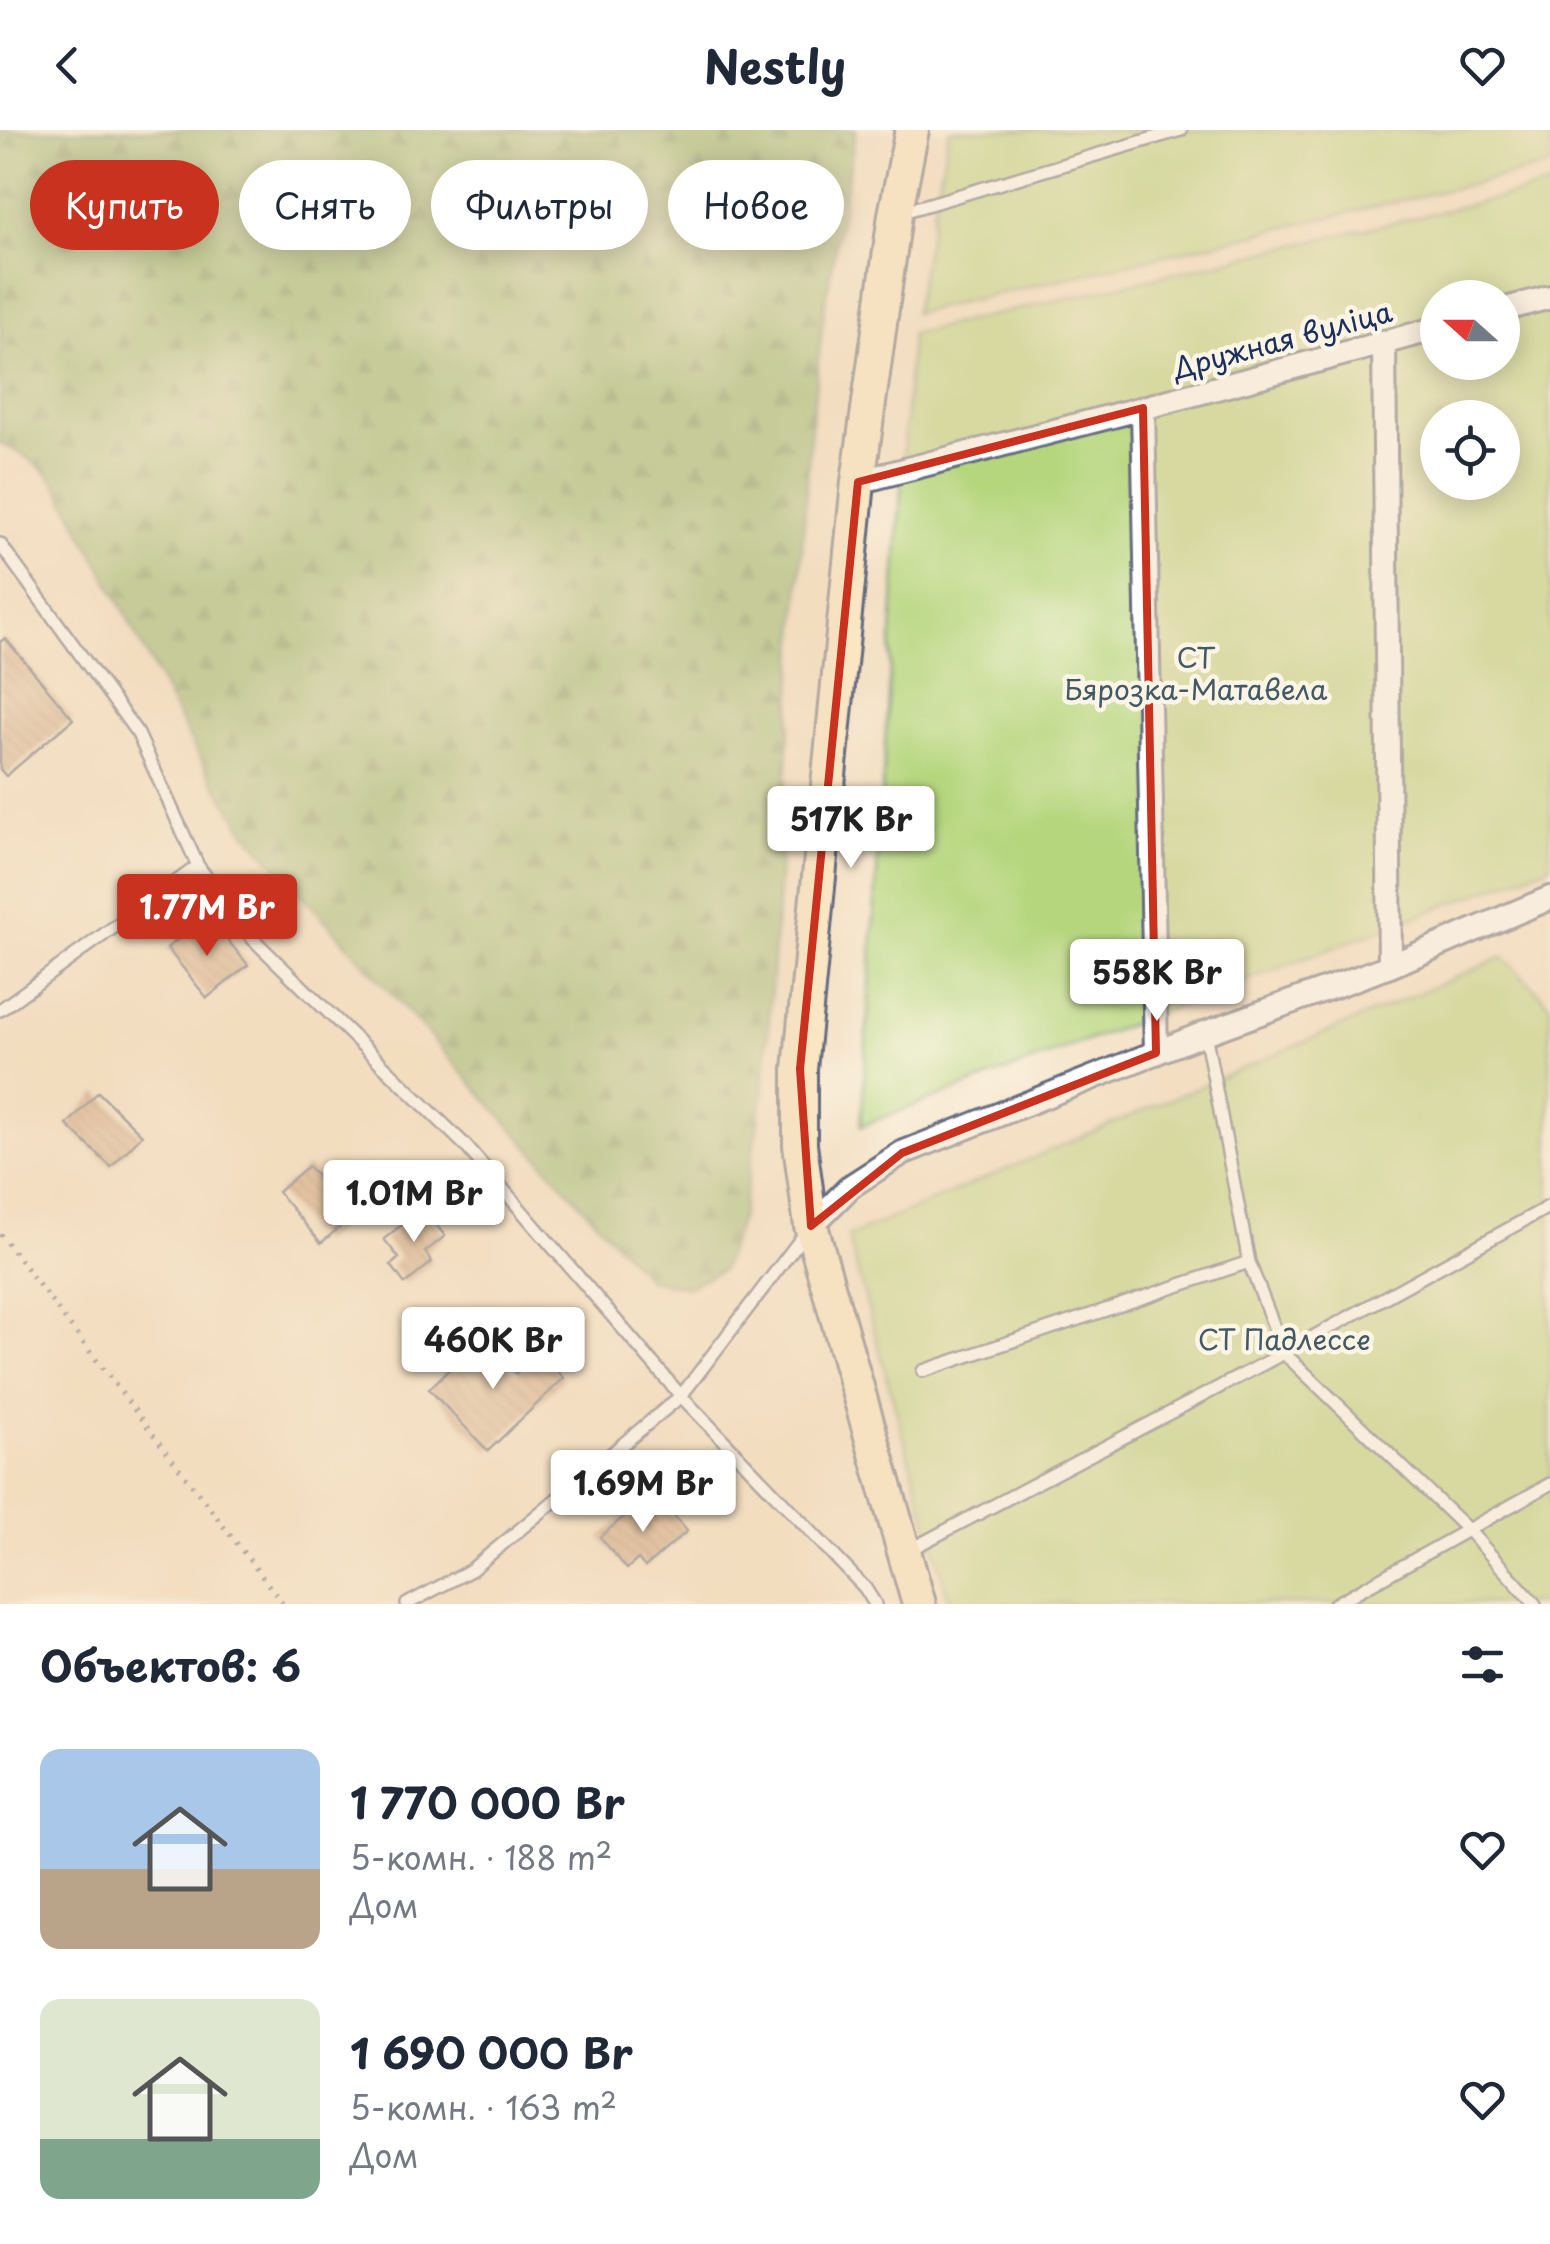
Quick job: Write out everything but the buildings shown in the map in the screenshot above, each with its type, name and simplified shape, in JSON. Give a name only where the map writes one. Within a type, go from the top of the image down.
[{"type":"street","points":[[912,130],[895,214],[858,482],[800,1069],[800,1144],[811,1226],[919,1604]]},
{"type":"street","points":[[1520,305],[1550,297]]},
{"type":"street","name":"Дружная вуліца","points":[[858,482],[1420,333]]},
{"type":"street","points":[[1384,342],[1390,966]]},
{"type":"street","points":[[1143,408],[1156,1053]]},
{"type":"street","points":[[811,1226],[851,1186],[902,1154],[1205,1033],[1390,966],[1550,898]]},
{"type":"lane","points":[[895,214],[1181,130]]},
{"type":"lane","points":[[0,544],[138,734],[198,866],[253,939],[465,1145],[681,1396],[865,1588],[875,1604]]},
{"type":"lane","points":[[0,1010],[198,866]]},
{"type":"lane","points":[[1205,1033],[1249,1262],[1284,1354],[1468,1530],[1534,1604]]},
{"type":"lane","points":[[904,1552],[1284,1354],[1550,1206]]},
{"type":"lane","points":[[408,1604],[471,1570],[681,1396],[811,1226]]},
{"type":"lane","points":[[924,1372],[1249,1262]]},
{"type":"lane","points":[[1335,1604],[1550,1484]]},
{"type":"path","points":[[0,1234],[283,1604]]},
{"type":"highlighted area","points":[[1143,408],[1156,1053],[902,1153],[811,1226],[800,1069],[858,482]]},
{"type":"green space","points":[[0,130],[856,130],[844,198],[844,160],[668,160],[668,250],[835,250],[810,437],[764,1091],[741,1217],[722,1270],[686,1287],[648,1279],[245,831],[184,729],[63,495],[40,468],[0,444]]},
{"type":"green space","points":[[949,130],[1550,130],[1550,166],[914,313]]},
{"type":"green space","name":"СТ Бярозка-Матавела","points":[[1550,186],[1550,866],[861,1126],[911,334]]},
{"type":"green space","name":"СТ Падлессе","points":[[1503,957],[1550,1004],[1550,1604],[950,1604],[848,1237]]}]
